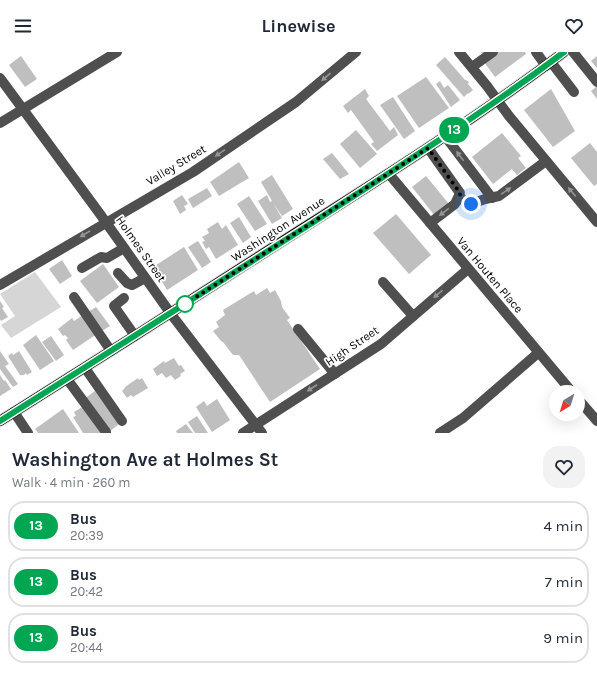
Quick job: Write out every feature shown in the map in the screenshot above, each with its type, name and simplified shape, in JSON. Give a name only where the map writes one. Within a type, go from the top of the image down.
[{"type":"main road","name":"Washington Avenue","points":[[0,421],[171,314],[389,174],[498,100],[564,52]]},
{"type":"street","points":[[0,123],[117,52]]},
{"type":"street","name":"Valley Street","points":[[0,285],[193,172],[296,102],[356,52]]},
{"type":"street","points":[[459,52],[509,116],[597,222]]},
{"type":"street","points":[[472,67],[493,52]]},
{"type":"street","points":[[536,52],[574,92]]},
{"type":"street","points":[[573,52],[597,82]]},
{"type":"street","name":"Holmes Street","points":[[0,78],[106,222],[171,314],[262,433]]},
{"type":"street","points":[[445,136],[492,198]]},
{"type":"street","points":[[428,148],[460,193],[460,196],[466,203],[471,204],[498,196],[514,186],[546,161]]},
{"type":"street","name":"Van Houten Place","points":[[389,174],[566,385]]},
{"type":"street","points":[[430,223],[454,204],[460,196]]},
{"type":"street","points":[[82,268],[101,256],[107,258],[124,248]]},
{"type":"street","name":"High Street","points":[[243,433],[381,344],[468,268]]},
{"type":"street","points":[[118,272],[126,283],[132,285],[145,278]]},
{"type":"street","points":[[383,282],[413,316]]},
{"type":"street","points":[[74,297],[111,351]]},
{"type":"street","points":[[124,298],[114,306],[135,336]]},
{"type":"street","points":[[298,329],[335,374]]},
{"type":"street","points":[[440,433],[463,418],[538,353]]},
{"type":"street","points":[[85,368],[122,420]]},
{"type":"street","points":[[67,379],[106,432]]},
{"type":"street","points":[[585,407],[597,421]]},
{"type":"street","points":[[14,412],[28,433]]},
{"type":"shaded area","points":[[35,272],[61,307],[11,338],[1,325],[15,316],[0,294]]},
{"type":"building","points":[[481,52],[495,52],[496,54],[498,52],[525,52],[526,54],[495,77],[484,62],[487,60]]},
{"type":"building","points":[[21,56],[37,79],[25,87],[9,65]]},
{"type":"building","points":[[597,56],[597,68],[591,61]]},
{"type":"building","points":[[445,57],[465,80],[469,82],[468,84],[473,90],[464,97],[436,65]]},
{"type":"building","points":[[426,77],[449,108],[419,128],[397,96]]},
{"type":"building","points":[[440,81],[444,88],[448,85],[460,100],[451,107],[436,84]]},
{"type":"building","points":[[597,86],[597,99],[591,91]]},
{"type":"building","points":[[365,89],[369,96],[366,99],[390,131],[394,127],[398,135],[377,151],[371,144],[374,142],[351,110],[348,113],[343,106]]},
{"type":"building","points":[[551,89],[575,131],[553,147],[524,110]]},
{"type":"building","points":[[393,97],[415,131],[404,139],[380,105]]},
{"type":"building","points":[[356,130],[377,154],[360,168],[340,144]]},
{"type":"building","points":[[502,133],[521,156],[518,158],[526,168],[517,175],[512,169],[493,184],[472,157]]},
{"type":"building","points":[[590,143],[597,152],[597,184],[594,186],[571,158]]},
{"type":"building","points":[[332,153],[349,174],[340,179],[323,159]]},
{"type":"building","points":[[239,162],[249,178],[219,196],[210,182]]},
{"type":"building","points":[[272,175],[293,209],[282,216],[273,203],[282,218],[272,224],[258,201],[267,195],[270,202],[272,201],[261,182]]},
{"type":"building","points":[[426,176],[449,204],[435,216],[412,187]]},
{"type":"building","points":[[207,188],[212,196],[193,208],[188,199]]},
{"type":"building","points":[[182,195],[188,204],[184,206],[186,210],[180,214],[173,201]]},
{"type":"building","points":[[249,196],[267,224],[255,231],[237,204]]},
{"type":"building","points":[[396,214],[431,255],[409,274],[373,233]]},
{"type":"building","points":[[239,217],[251,237],[243,243],[230,223]]},
{"type":"building","points":[[218,222],[222,229],[226,225],[238,245],[216,259],[209,247],[206,249],[202,242],[205,241],[202,237],[209,233],[207,229]]},
{"type":"building","points":[[198,241],[211,262],[202,268],[188,247]]},
{"type":"building","points":[[184,247],[198,270],[167,290],[153,267]]},
{"type":"building","points":[[62,260],[72,276],[60,284],[49,269]]},
{"type":"building","points":[[103,264],[119,287],[97,303],[80,281]]},
{"type":"building","points":[[267,288],[270,293],[275,290],[281,301],[282,307],[290,318],[287,320],[320,369],[270,402],[239,355],[233,355],[213,331],[219,327],[216,322],[225,315],[223,310],[254,291],[256,295]]},
{"type":"building","points":[[0,301],[4,307],[2,308],[8,317],[1,321],[0,319]]},
{"type":"building","points":[[96,307],[110,326],[102,331],[88,312]]},
{"type":"building","points":[[83,315],[97,334],[73,350],[66,340],[68,338],[65,335],[63,336],[58,329],[72,318],[74,321]]},
{"type":"building","points":[[36,335],[54,361],[40,370],[23,345]]},
{"type":"building","points":[[51,336],[64,355],[56,361],[42,342]]},
{"type":"building","points":[[0,351],[9,364],[5,366],[18,384],[13,387],[0,369]]},
{"type":"building","points":[[19,351],[32,372],[27,375],[26,373],[24,375],[20,375],[8,356]]},
{"type":"building","points":[[174,358],[179,366],[181,365],[185,371],[180,374],[181,376],[175,380],[171,375],[166,378],[162,373],[157,376],[153,369],[164,361],[165,363]]},
{"type":"building","points":[[0,375],[11,389],[0,396]]},
{"type":"building","points":[[138,378],[139,380],[142,378],[148,388],[133,397],[131,395],[127,398],[122,391],[125,387]]},
{"type":"building","points":[[95,391],[119,424],[109,432],[84,399]]},
{"type":"building","points":[[217,399],[230,420],[212,432],[196,407],[204,401],[207,406]]},
{"type":"building","points":[[82,407],[101,432],[100,433],[83,433],[73,417],[76,416],[74,412]]},
{"type":"building","points":[[63,409],[79,433],[38,433],[35,429]]},
{"type":"building","points":[[197,416],[208,433],[195,433],[188,422]]},
{"type":"building","points":[[186,424],[193,433],[177,433],[176,431]]},
{"type":"bus line","name":"13","points":[[0,421],[428,148],[535,74],[564,52]]},
{"type":"route","points":[[185,304],[179,308],[428,148],[460,193],[460,196],[466,203],[471,204]]}]
